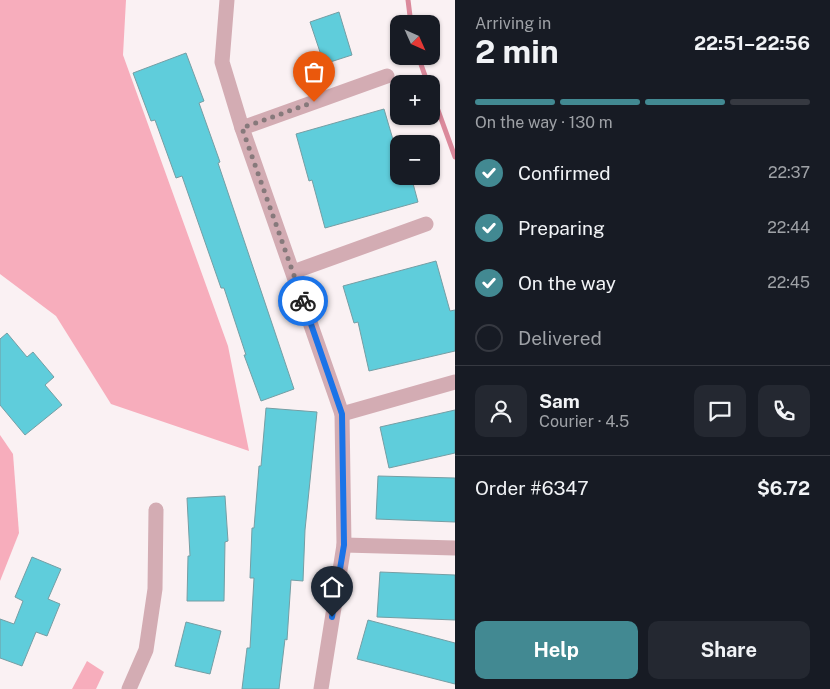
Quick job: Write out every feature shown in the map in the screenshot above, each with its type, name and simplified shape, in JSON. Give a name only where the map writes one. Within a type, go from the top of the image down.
[{"type":"street","points":[[227,0],[222,62],[242,128],[342,414],[344,545],[321,689]]},
{"type":"street","points":[[242,128],[386,76]]},
{"type":"street","points":[[293,272],[426,224]]},
{"type":"street","points":[[342,414],[455,382]]},
{"type":"street","points":[[129,689],[146,650],[155,589],[156,510]]},
{"type":"street","points":[[344,545],[455,548]]},
{"type":"shaded area","points":[[0,0],[126,0],[123,55],[228,346],[249,451],[111,404],[56,316],[0,274]]},
{"type":"shaded area","points":[[0,435],[13,454],[19,533],[0,581]]},
{"type":"shaded area","points":[[87,661],[104,672],[96,689],[72,689]]},
{"type":"building","points":[[339,12],[352,55],[324,64],[310,22]]},
{"type":"building","points":[[186,53],[204,101],[199,103],[220,162],[218,163],[294,389],[261,401],[244,355],[246,355],[224,288],[221,288],[182,176],[176,178],[155,120],[151,121],[133,73]]},
{"type":"building","points":[[384,109],[392,135],[390,135],[390,185],[413,185],[418,202],[325,228],[312,180],[309,181],[296,134]]},
{"type":"building","points":[[436,261],[450,311],[455,310],[455,351],[369,371],[358,322],[354,323],[343,286]]},
{"type":"building","points":[[7,333],[27,357],[33,352],[54,377],[45,385],[62,405],[25,435],[0,405],[0,339]]},
{"type":"building","points":[[266,408],[317,412],[305,530],[303,581],[291,580],[287,640],[285,639],[279,689],[242,689],[247,648],[250,648],[254,578],[250,578],[252,528],[254,528]]},
{"type":"building","points":[[455,410],[455,453],[389,468],[380,427]]},
{"type":"building","points":[[378,476],[455,478],[455,522],[376,519]]},
{"type":"building","points":[[225,496],[228,541],[225,542],[224,601],[187,601],[188,556],[190,556],[187,498]]},
{"type":"building","points":[[32,557],[61,569],[48,599],[60,604],[47,636],[36,632],[22,666],[0,658],[0,619],[14,624],[23,601],[15,597]]},
{"type":"building","points":[[380,572],[455,575],[455,620],[377,617]]},
{"type":"building","points":[[368,620],[455,643],[455,684],[357,659]]},
{"type":"building","points":[[186,622],[221,631],[210,674],[175,666]]},
{"type":"waterway","points":[[408,0],[410,15]]},
{"type":"waterway","points":[[421,65],[425,75]]},
{"type":"waterway","points":[[440,116],[455,157]]},
{"type":"way so far","points":[[303,301],[242,128],[314,102]]},
{"type":"route","points":[[303,301],[342,414],[344,545],[332,617]]}]
